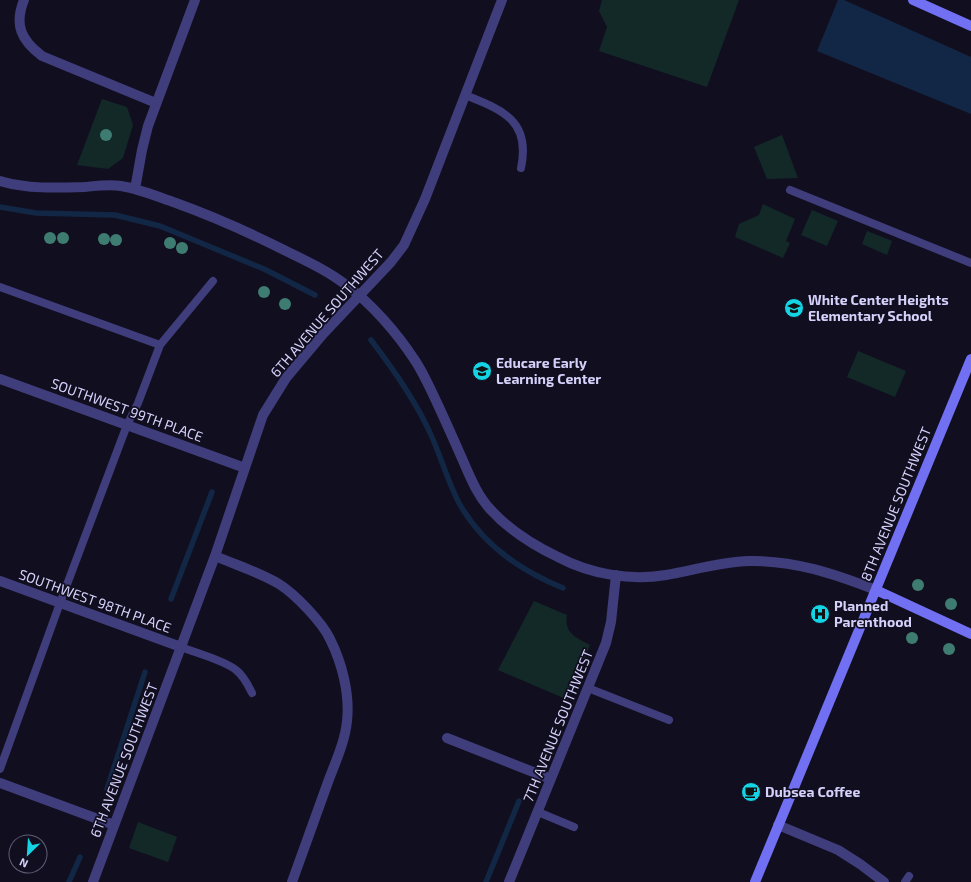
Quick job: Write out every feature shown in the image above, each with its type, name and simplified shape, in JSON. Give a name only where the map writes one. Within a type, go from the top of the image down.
[{"type":"street","points":[[24,0],[19,23],[25,39],[42,56],[156,103]]},
{"type":"street","points":[[135,189],[143,144],[148,126],[195,0]]},
{"type":"street","name":"6TH AVENUE SOUTHWEST","points":[[93,882],[215,556],[263,415],[286,378],[323,334],[404,245],[425,199],[502,0]]},
{"type":"street","points":[[913,0],[969,25]]},
{"type":"street","points":[[0,182],[34,187],[59,188],[118,185],[135,189],[202,213],[256,236],[314,264],[346,284],[359,295],[393,331],[415,360],[434,397],[474,485],[488,507],[509,528],[561,559],[580,567],[616,575],[630,576],[663,575],[731,562],[783,562],[814,568],[843,577],[876,590],[971,634]]},
{"type":"street","name":"8TH AVENUE SOUTHWEST","points":[[755,882],[971,359]]},
{"type":"street","name":"SOUTHWEST 99TH PLACE","points":[[0,379],[245,468]]},
{"type":"street","points":[[215,556],[279,584],[296,597],[314,616],[330,637],[340,664],[347,694],[347,721],[341,747],[292,882]]},
{"type":"street","name":"7TH AVENUE SOUTHWEST","points":[[509,882],[606,643],[611,622],[616,575]]},
{"type":"street","name":"SOUTHWEST 98TH PLACE","points":[[0,581],[181,647]]},
{"type":"street","points":[[448,738],[551,779]]},
{"type":"street","points":[[0,783],[114,825]]},
{"type":"street","points":[[778,825],[838,850],[884,882]]},
{"type":"lane","points":[[465,95],[495,107],[507,115],[517,126],[522,140],[524,154],[521,168]]},
{"type":"lane","points":[[790,190],[971,263]]},
{"type":"lane","points":[[0,769],[60,603],[127,425],[138,403],[160,345],[213,281]]},
{"type":"lane","points":[[0,287],[160,345]]},
{"type":"lane","points":[[181,647],[236,670],[246,680],[252,693]]},
{"type":"lane","points":[[588,688],[669,720]]},
{"type":"lane","points":[[538,812],[574,826]]},
{"type":"green space","points":[[602,0],[739,0],[707,87],[599,51],[607,27],[599,11]]},
{"type":"green space","points":[[102,99],[127,107],[133,125],[123,158],[108,169],[77,165]]},
{"type":"green space","points":[[782,135],[798,178],[767,179],[754,147]]},
{"type":"green space","points":[[763,204],[795,219],[786,241],[790,243],[783,258],[735,237],[739,224],[759,215]]},
{"type":"green space","points":[[812,210],[838,221],[827,246],[801,235]]},
{"type":"green space","points":[[867,231],[892,241],[887,255],[862,244]]},
{"type":"green space","points":[[858,351],[906,371],[895,397],[847,377]]},
{"type":"green space","points":[[534,601],[567,615],[567,627],[569,631],[590,645],[568,700],[498,670]]},
{"type":"green space","points":[[138,822],[177,837],[168,862],[129,848]]},
{"type":"water","points":[[838,0],[844,0],[971,57],[971,114],[817,51]]},
{"type":"waterway","points":[[0,207],[36,213],[115,215],[160,226],[264,269],[315,295]]},
{"type":"waterway","points":[[371,340],[396,374],[419,410],[435,443],[455,495],[468,518],[479,531],[504,554],[532,573],[563,588]]},
{"type":"waterway","points":[[171,599],[212,492]]},
{"type":"waterway","points":[[107,789],[145,672]]},
{"type":"waterway","points":[[486,882],[519,801]]},
{"type":"waterway","points":[[69,882],[80,857]]},
{"type":"place","name":"White Center Heights Elementary School","points":[[794,308]]},
{"type":"place","name":"Educare Early Learning Center","points":[[482,371]]},
{"type":"place","name":"Planned Parenthood","points":[[820,614]]},
{"type":"place","name":"Dubsea Coffee","points":[[751,792]]}]
